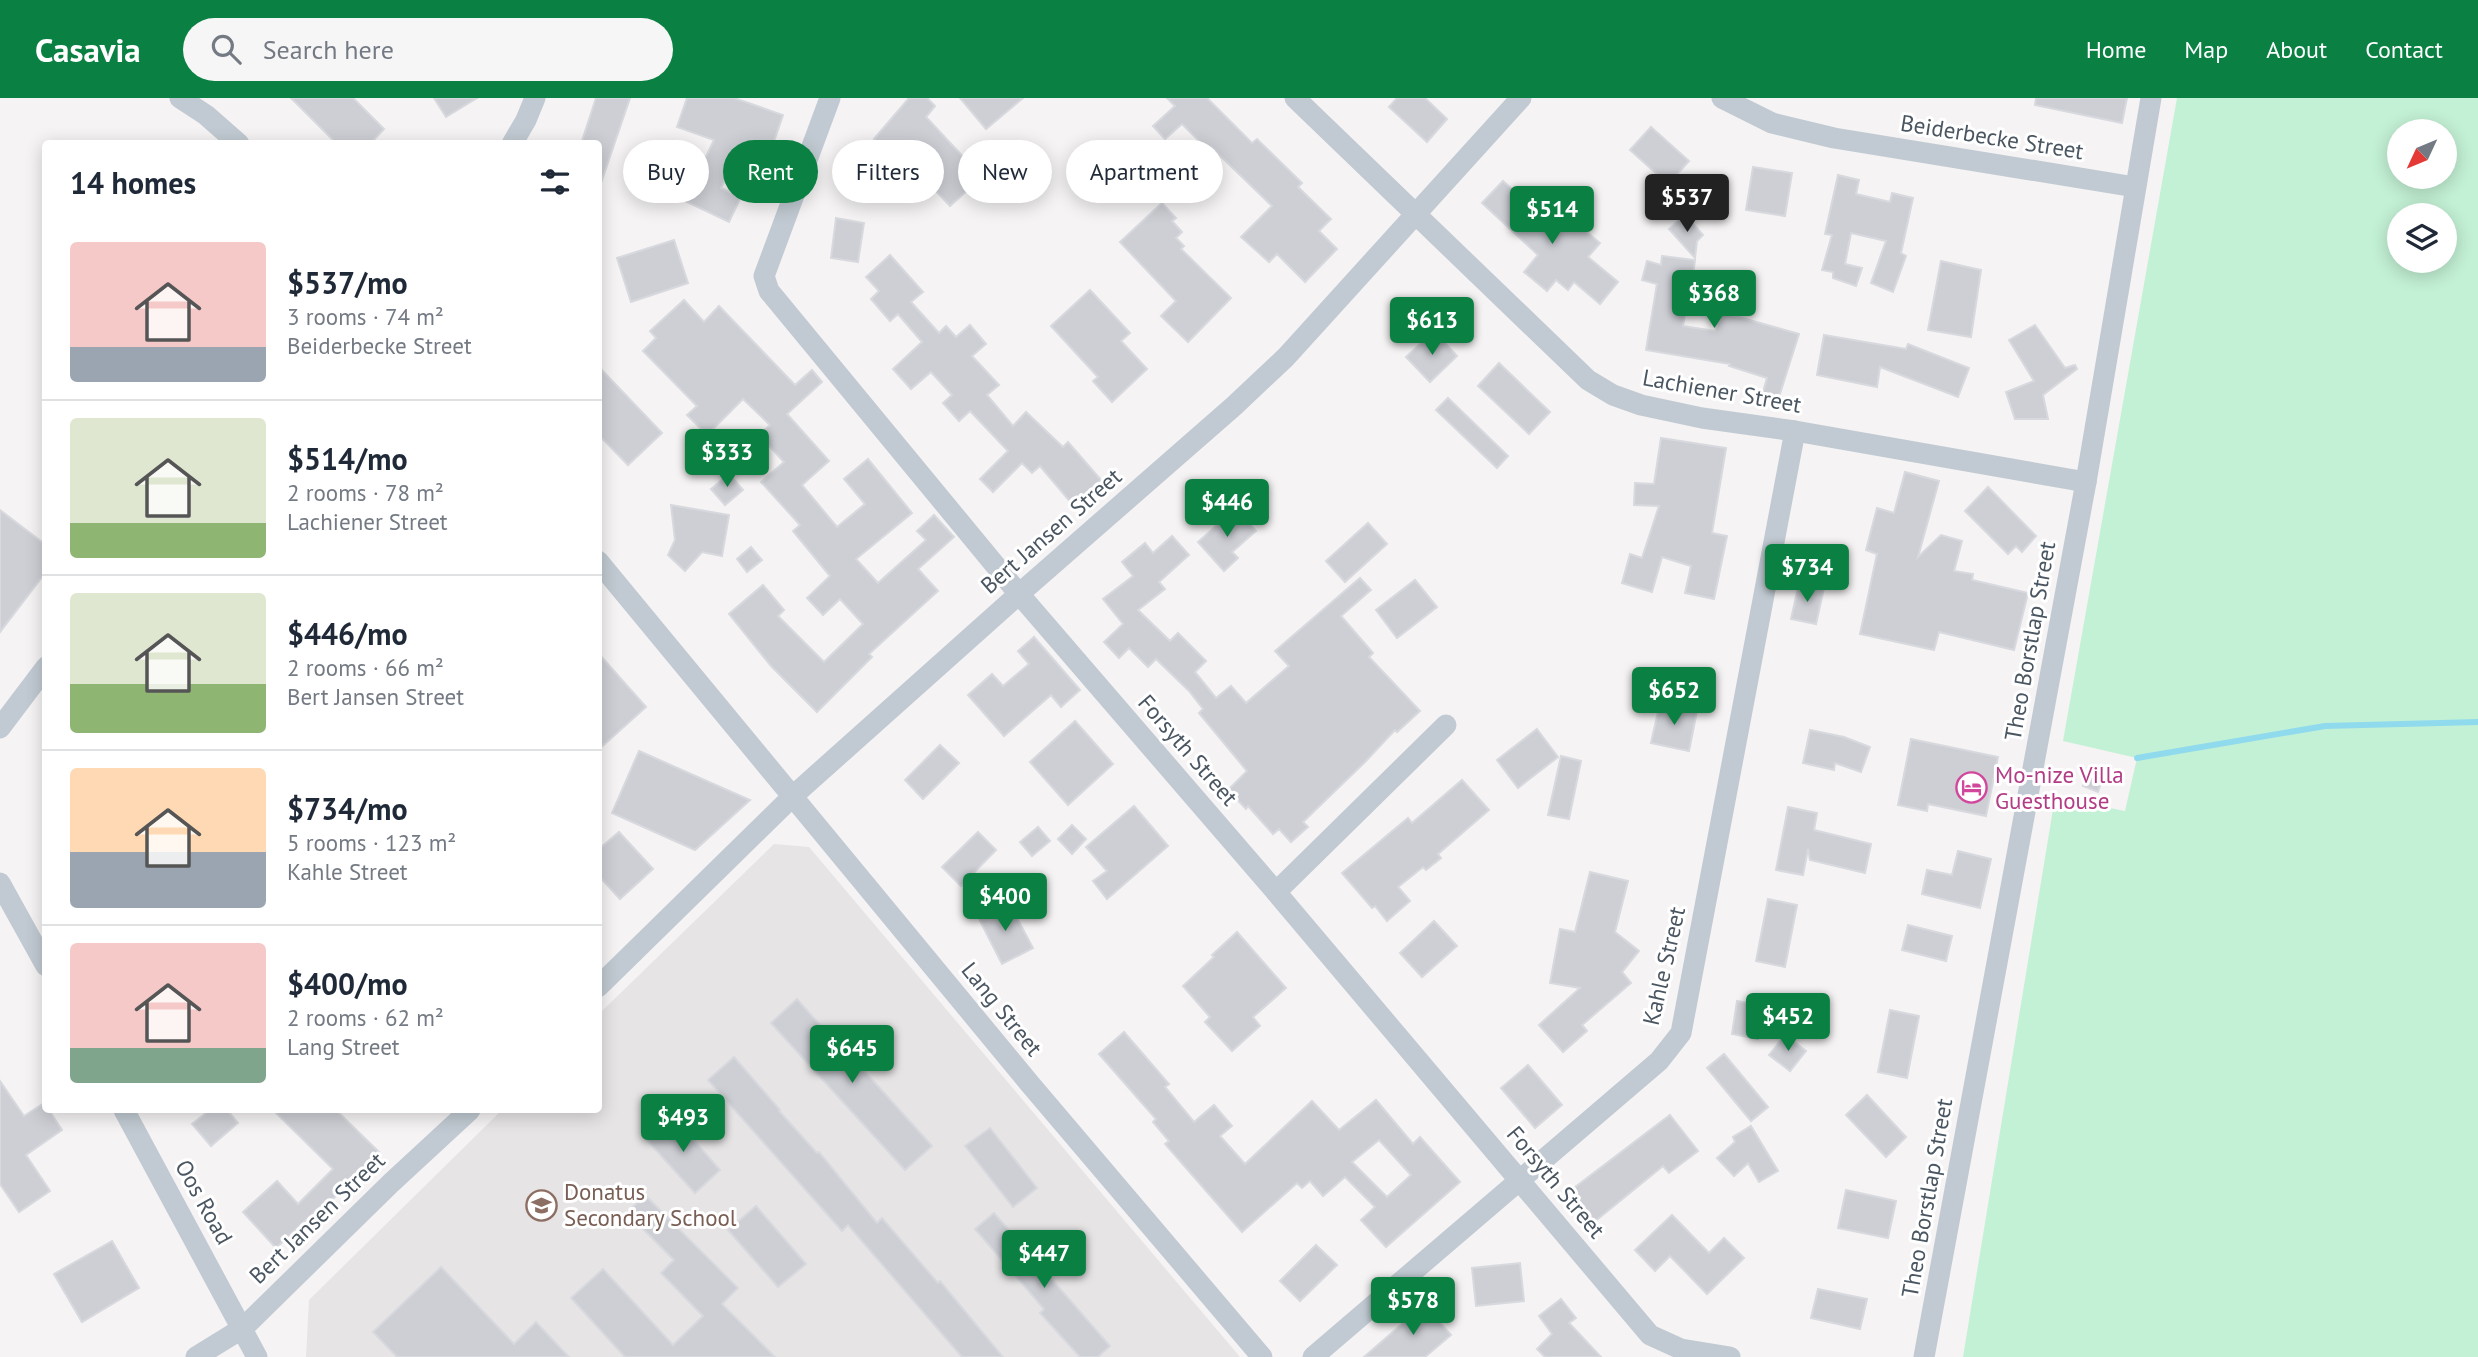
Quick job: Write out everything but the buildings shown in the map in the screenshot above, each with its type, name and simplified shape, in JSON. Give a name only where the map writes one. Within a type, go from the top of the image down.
[{"type":"street","points":[[180,98],[206,114],[235,140]]},
{"type":"street","points":[[514,140],[535,98]]},
{"type":"street","name":"Forsyth Street","points":[[830,98],[764,276],[765,284],[1018,593],[1276,892],[1650,1335],[1681,1349],[1730,1357]]},
{"type":"street","name":"Lachiener Street","points":[[1295,98],[1588,380],[1613,395],[1641,405],[1702,418],[1795,431],[2086,482]]},
{"type":"street","name":"Bert Jansen Street","points":[[602,983],[794,795],[1018,593],[1234,407],[1286,357],[1521,98]]},
{"type":"street","name":"Beiderbecke Street","points":[[1722,98],[1772,123],[1834,138],[2135,187]]},
{"type":"street","name":"Theo Borstlap Street","points":[[1924,1357],[2086,482],[2151,98]]},
{"type":"street","name":"Kahle Street","points":[[1313,1357],[1659,1061],[1681,1033],[1795,431]]},
{"type":"street","name":"Lang Street","points":[[602,566],[1030,1084],[1262,1357]]},
{"type":"street","points":[[0,728],[42,672]]},
{"type":"street","points":[[1276,892],[1446,725]]},
{"type":"street","points":[[0,883],[42,959]]},
{"type":"street","name":"Oos Road","points":[[126,1113],[257,1357]]},
{"type":"street","name":"Bert Jansen Street","points":[[196,1357],[243,1328],[391,1182],[467,1113]]},
{"type":"shaded area","points":[[774,844],[809,847],[1240,1357],[306,1357],[309,1300],[499,1113],[602,1113],[602,1011]]},
{"type":"green space","points":[[2177,98],[2478,98],[2478,1357],[1963,1357],[2055,797],[2125,811],[2137,758],[2063,741]]},
{"type":"waterway","points":[[2137,758],[2325,726],[2478,722]]},
{"type":"place","name":"Mo-nize Villa Guesthouse","points":[[1972,788]]},
{"type":"place","name":"Donatus Secondary School","points":[[541,1205]]}]
